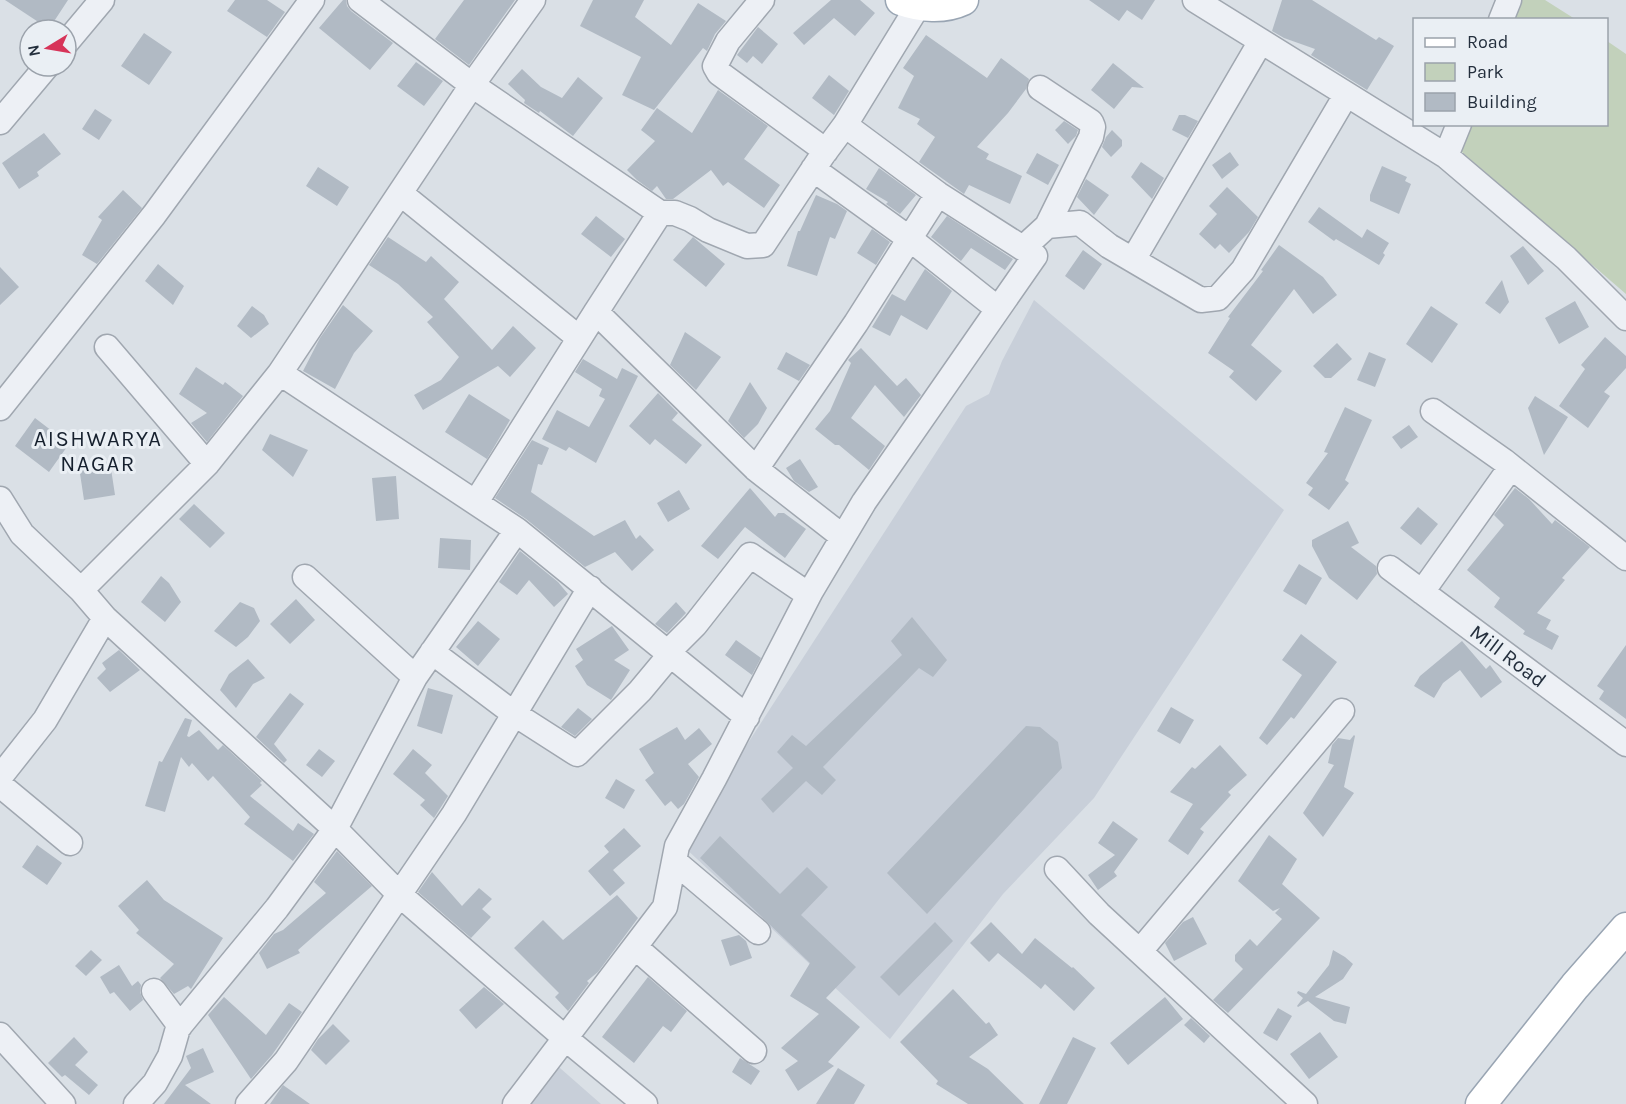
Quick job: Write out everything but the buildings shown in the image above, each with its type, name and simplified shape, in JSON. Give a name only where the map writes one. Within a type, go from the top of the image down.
[{"type":"main road","points":[[910,3],[953,4],[963,0]]},
{"type":"main road","points":[[1481,1104],[1575,986],[1626,928]]},
{"type":"street","points":[[78,29],[102,0]]},
{"type":"street","points":[[0,408],[154,215],[312,0]]},
{"type":"street","points":[[360,0],[472,85],[660,213],[675,213],[747,246],[763,244],[845,125],[910,3]]},
{"type":"street","points":[[81,590],[207,464],[280,373],[472,85],[533,0]]},
{"type":"street","points":[[762,0],[728,41],[715,66],[719,73],[910,238],[998,309]]},
{"type":"street","points":[[1195,0],[1446,156],[1566,258],[1626,318]]},
{"type":"street","points":[[1502,18],[1509,0]]},
{"type":"street","points":[[1133,260],[1261,41]]},
{"type":"street","points":[[0,122],[37,78]]},
{"type":"street","points":[[1035,256],[1023,248],[1047,226],[1091,136],[1093,127],[1091,122],[1040,88]]},
{"type":"street","points":[[1047,226],[1080,223],[1109,246],[1201,300],[1218,298],[1243,270],[1346,94]]},
{"type":"street","points":[[845,125],[938,194],[1035,256]]},
{"type":"street","points":[[1446,156],[1458,126]]},
{"type":"street","points":[[400,194],[579,338]]},
{"type":"street","points":[[756,469],[856,323],[938,194]]},
{"type":"street","points":[[476,502],[660,213]]},
{"type":"street","points":[[515,1104],[665,907],[677,846],[747,717],[809,595],[864,502],[1035,256]]},
{"type":"street","points":[[596,312],[756,469],[843,537]]},
{"type":"street","points":[[107,347],[207,464]]},
{"type":"street","points":[[280,373],[517,530],[747,717]]},
{"type":"street","points":[[1432,411],[1511,467],[1626,558]]},
{"type":"street","points":[[1422,592],[1511,467]]},
{"type":"street","points":[[0,499],[22,534],[81,590],[105,618],[335,829],[400,895],[645,1104]]},
{"type":"street","points":[[136,1104],[155,1083],[170,1056],[180,1026],[277,908],[335,829],[415,676],[517,530]]},
{"type":"street","points":[[432,652],[513,713],[577,754],[640,691],[750,555],[809,595]]},
{"type":"street","name":"Mill Road","points":[[1390,568],[1626,744]]},
{"type":"street","points":[[305,577],[415,676]]},
{"type":"street","points":[[248,1104],[286,1061],[454,814],[590,588]]},
{"type":"street","points":[[0,777],[45,720],[105,618]]},
{"type":"street","points":[[1140,951],[1342,711]]},
{"type":"street","points":[[0,785],[70,843]]},
{"type":"street","points":[[674,861],[758,932]]},
{"type":"street","points":[[1057,869],[1099,914],[1305,1104]]},
{"type":"street","points":[[635,947],[754,1051]]},
{"type":"street","points":[[154,991],[180,1026]]},
{"type":"street","points":[[0,1035],[63,1104]]},
{"type":"shaded area","points":[[1034,300],[1284,510],[1094,798],[1003,894],[890,1039],[682,845],[966,406],[989,394],[1002,361]]},
{"type":"shaded area","points":[[552,1061],[601,1104],[522,1104]]},
{"type":"green space","points":[[1522,0],[1545,0],[1573,18],[1515,18]]},
{"type":"green space","points":[[1608,42],[1626,54],[1626,294],[1456,147],[1466,126],[1608,126]]},
{"type":"district","name":"AISHWARYA NAGAR","points":[[98,450]]}]
